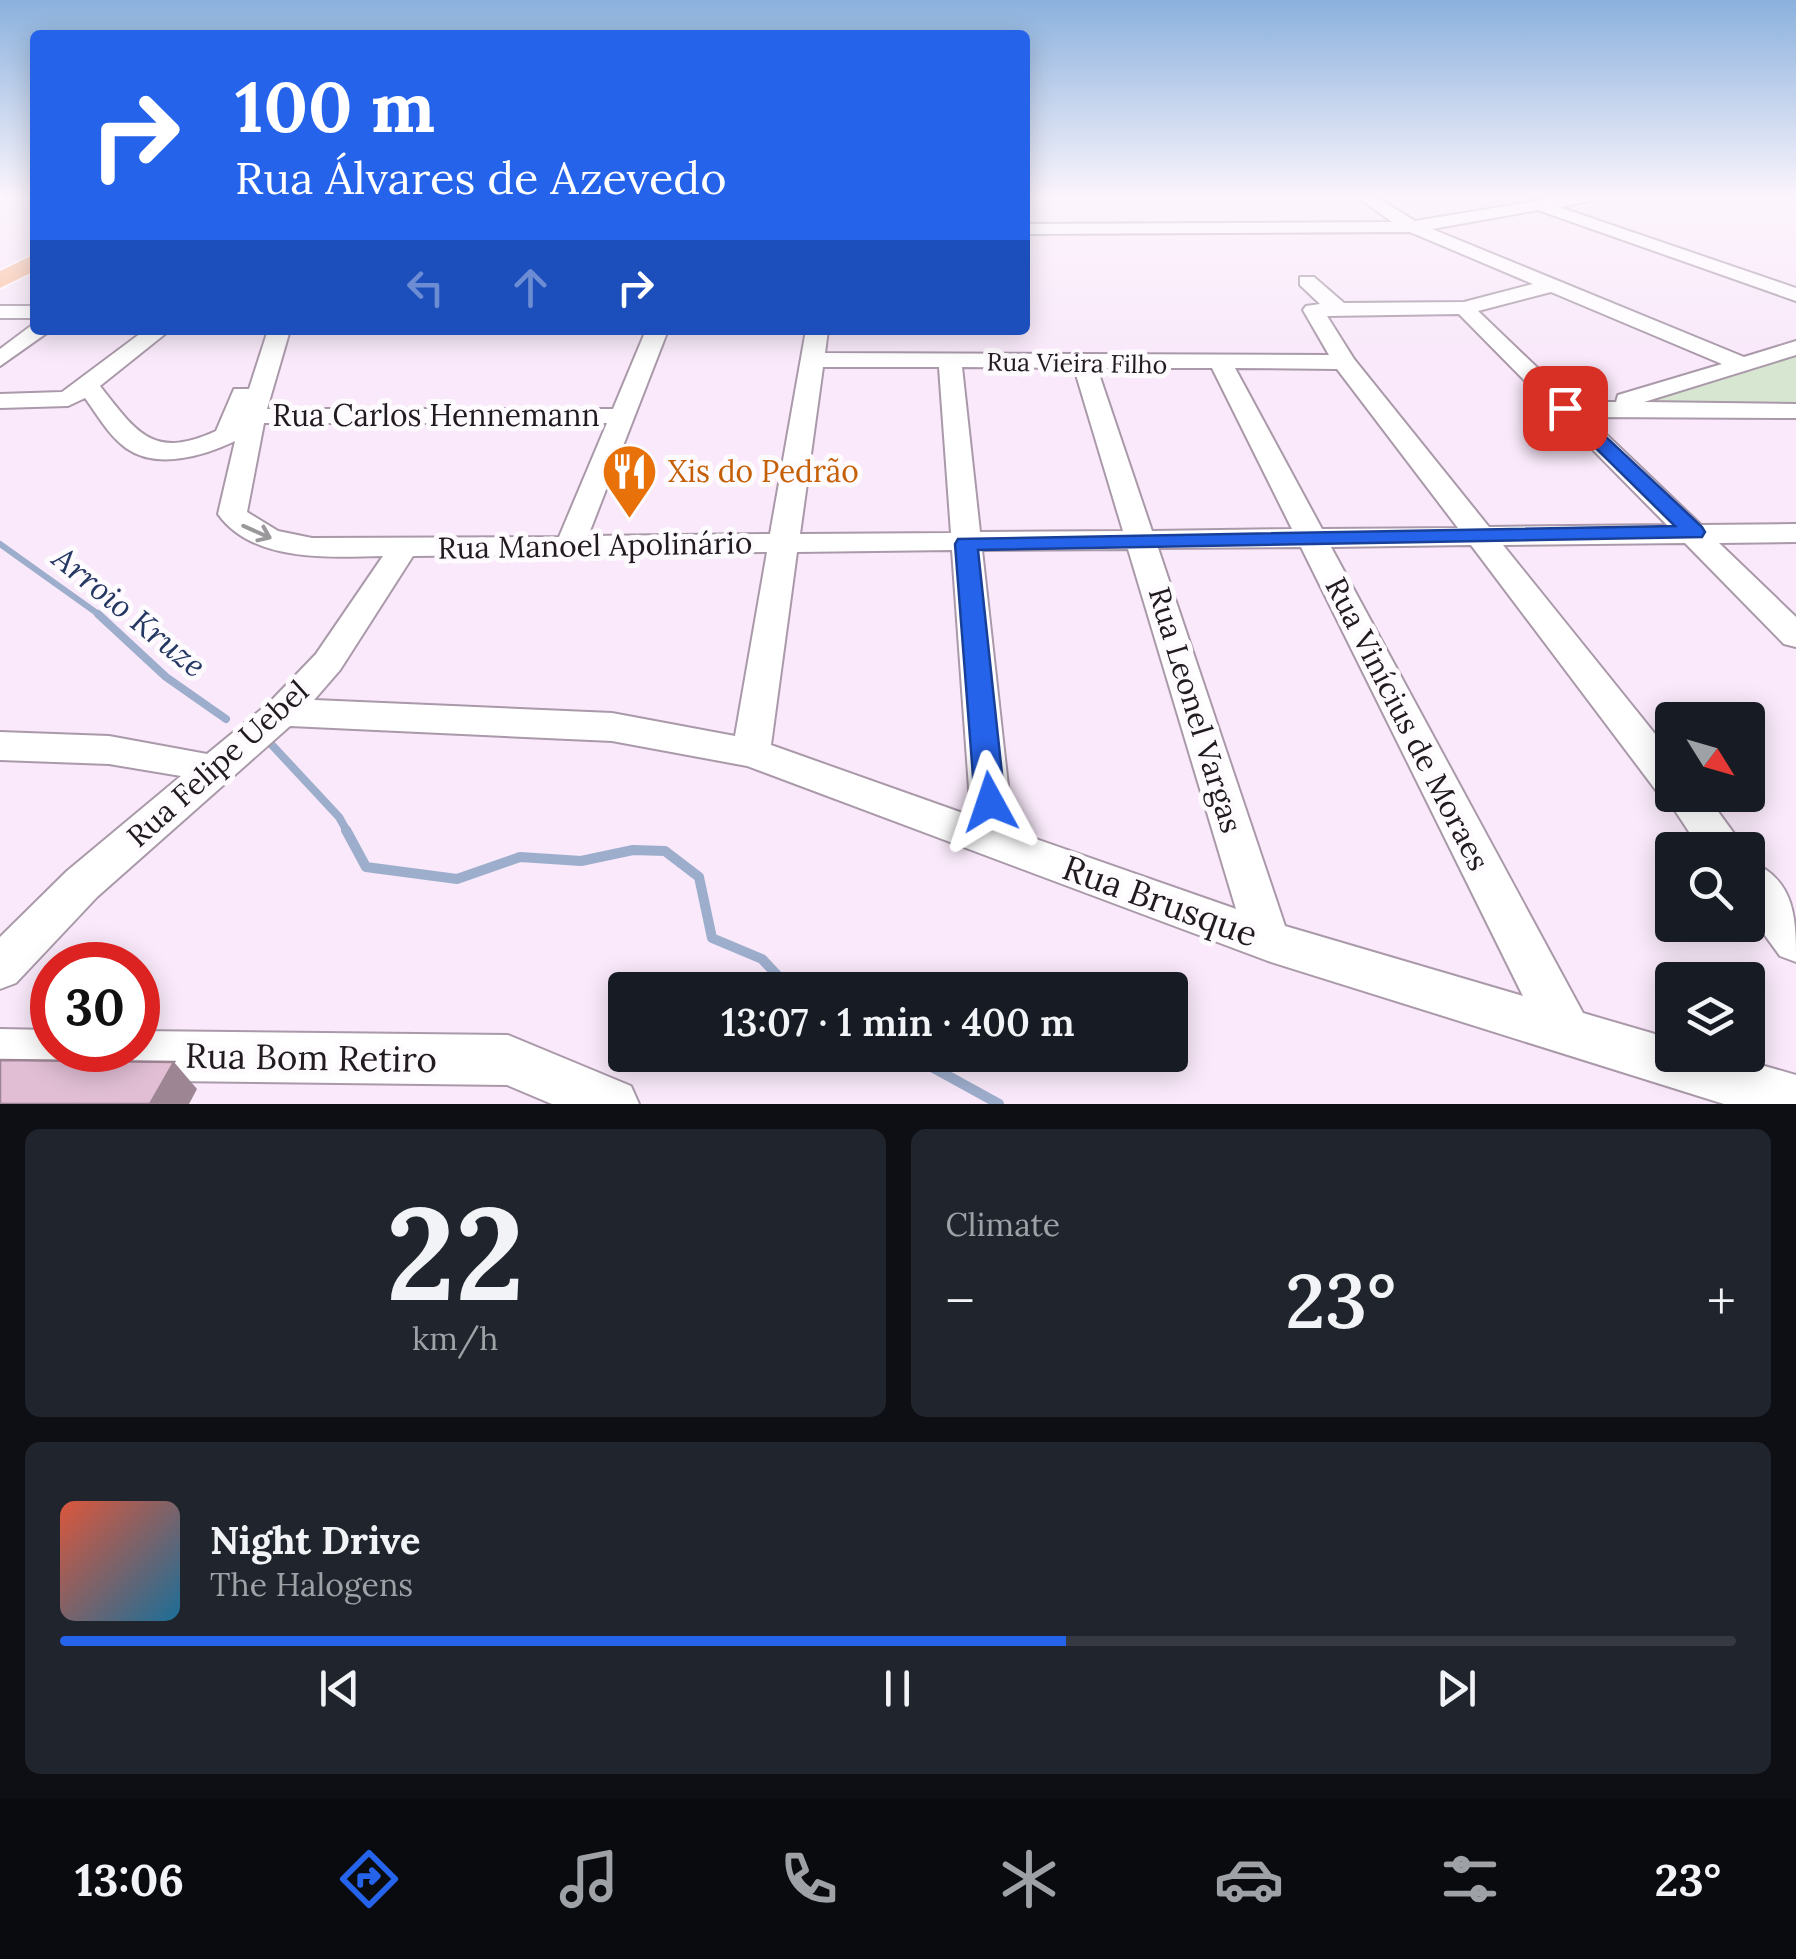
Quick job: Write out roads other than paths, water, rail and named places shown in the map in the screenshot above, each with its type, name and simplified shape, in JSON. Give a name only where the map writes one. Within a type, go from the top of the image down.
[{"type":"main road","points":[[0,281],[30,264]]},
{"type":"street","points":[[1464,250],[1740,363]]},
{"type":"street","points":[[1667,250],[1796,295]]},
{"type":"street","points":[[1553,286],[1464,308],[1320,300],[1344,362],[1655,760]]},
{"type":"street","points":[[1464,308],[1796,636]]},
{"type":"street","points":[[0,312],[30,312]]},
{"type":"street","points":[[0,358],[33,335]]},
{"type":"street","points":[[0,401],[78,392],[152,335]]},
{"type":"street","points":[[78,392],[137,446],[188,450],[213,443],[227,436],[232,428],[262,335]]},
{"type":"street","points":[[278,335],[232,514],[245,529],[287,544],[404,548]]},
{"type":"street","points":[[570,545],[655,335]]},
{"type":"street","points":[[750,753],[786,544],[816,335]]},
{"type":"street","points":[[1606,407],[1796,348]]},
{"type":"street","name":"Rua Vieira Filho","points":[[810,360],[1344,362]]},
{"type":"street","points":[[950,362],[993,839]]},
{"type":"street","name":"Rua Leonel Vargas","points":[[1084,364],[1268,941]]},
{"type":"street","name":"Rua Vinícius de Moraes","points":[[1222,364],[1566,1030]]},
{"type":"street","points":[[1565,408],[1796,411]]},
{"type":"street","name":"Rua Carlos Hennemann","points":[[254,416],[619,416]]},
{"type":"street","name":"Rua Manoel Apolinário","points":[[404,548],[1796,533]]},
{"type":"street","name":"Rua Felipe Uebel","points":[[0,968],[82,884],[282,712],[328,662],[404,548]]},
{"type":"street","name":"Rua Brusque","points":[[282,712],[612,727],[750,753],[1268,941],[1796,1101]]},
{"type":"street","points":[[0,746],[84,745],[167,756],[215,771]]},
{"type":"street","points":[[1695,812],[1711,832]]},
{"type":"street","points":[[1765,902],[1796,942]]},
{"type":"street","name":"Rua Bom Retiro","points":[[0,1054],[508,1060],[613,1104]]},
{"type":"waterway","name":"Arroio Kruze","points":[[0,544],[101,616]]},
{"type":"waterway","name":"Arroio Kruze","points":[[98,614],[166,677],[226,719]]},
{"type":"waterway","name":"Arroio Kruze","points":[[271,744],[339,817],[348,833]]},
{"type":"waterway","name":"Arroio Kruze","points":[[346,830],[366,867],[457,879],[520,857],[581,861],[633,850],[665,851],[699,877],[712,938],[762,959],[774,972]]},
{"type":"waterway","name":"Arroio Kruze","points":[[941,1072],[999,1104]]},
{"type":"place","name":"Xis do Pedrão","points":[[629,521]]}]
